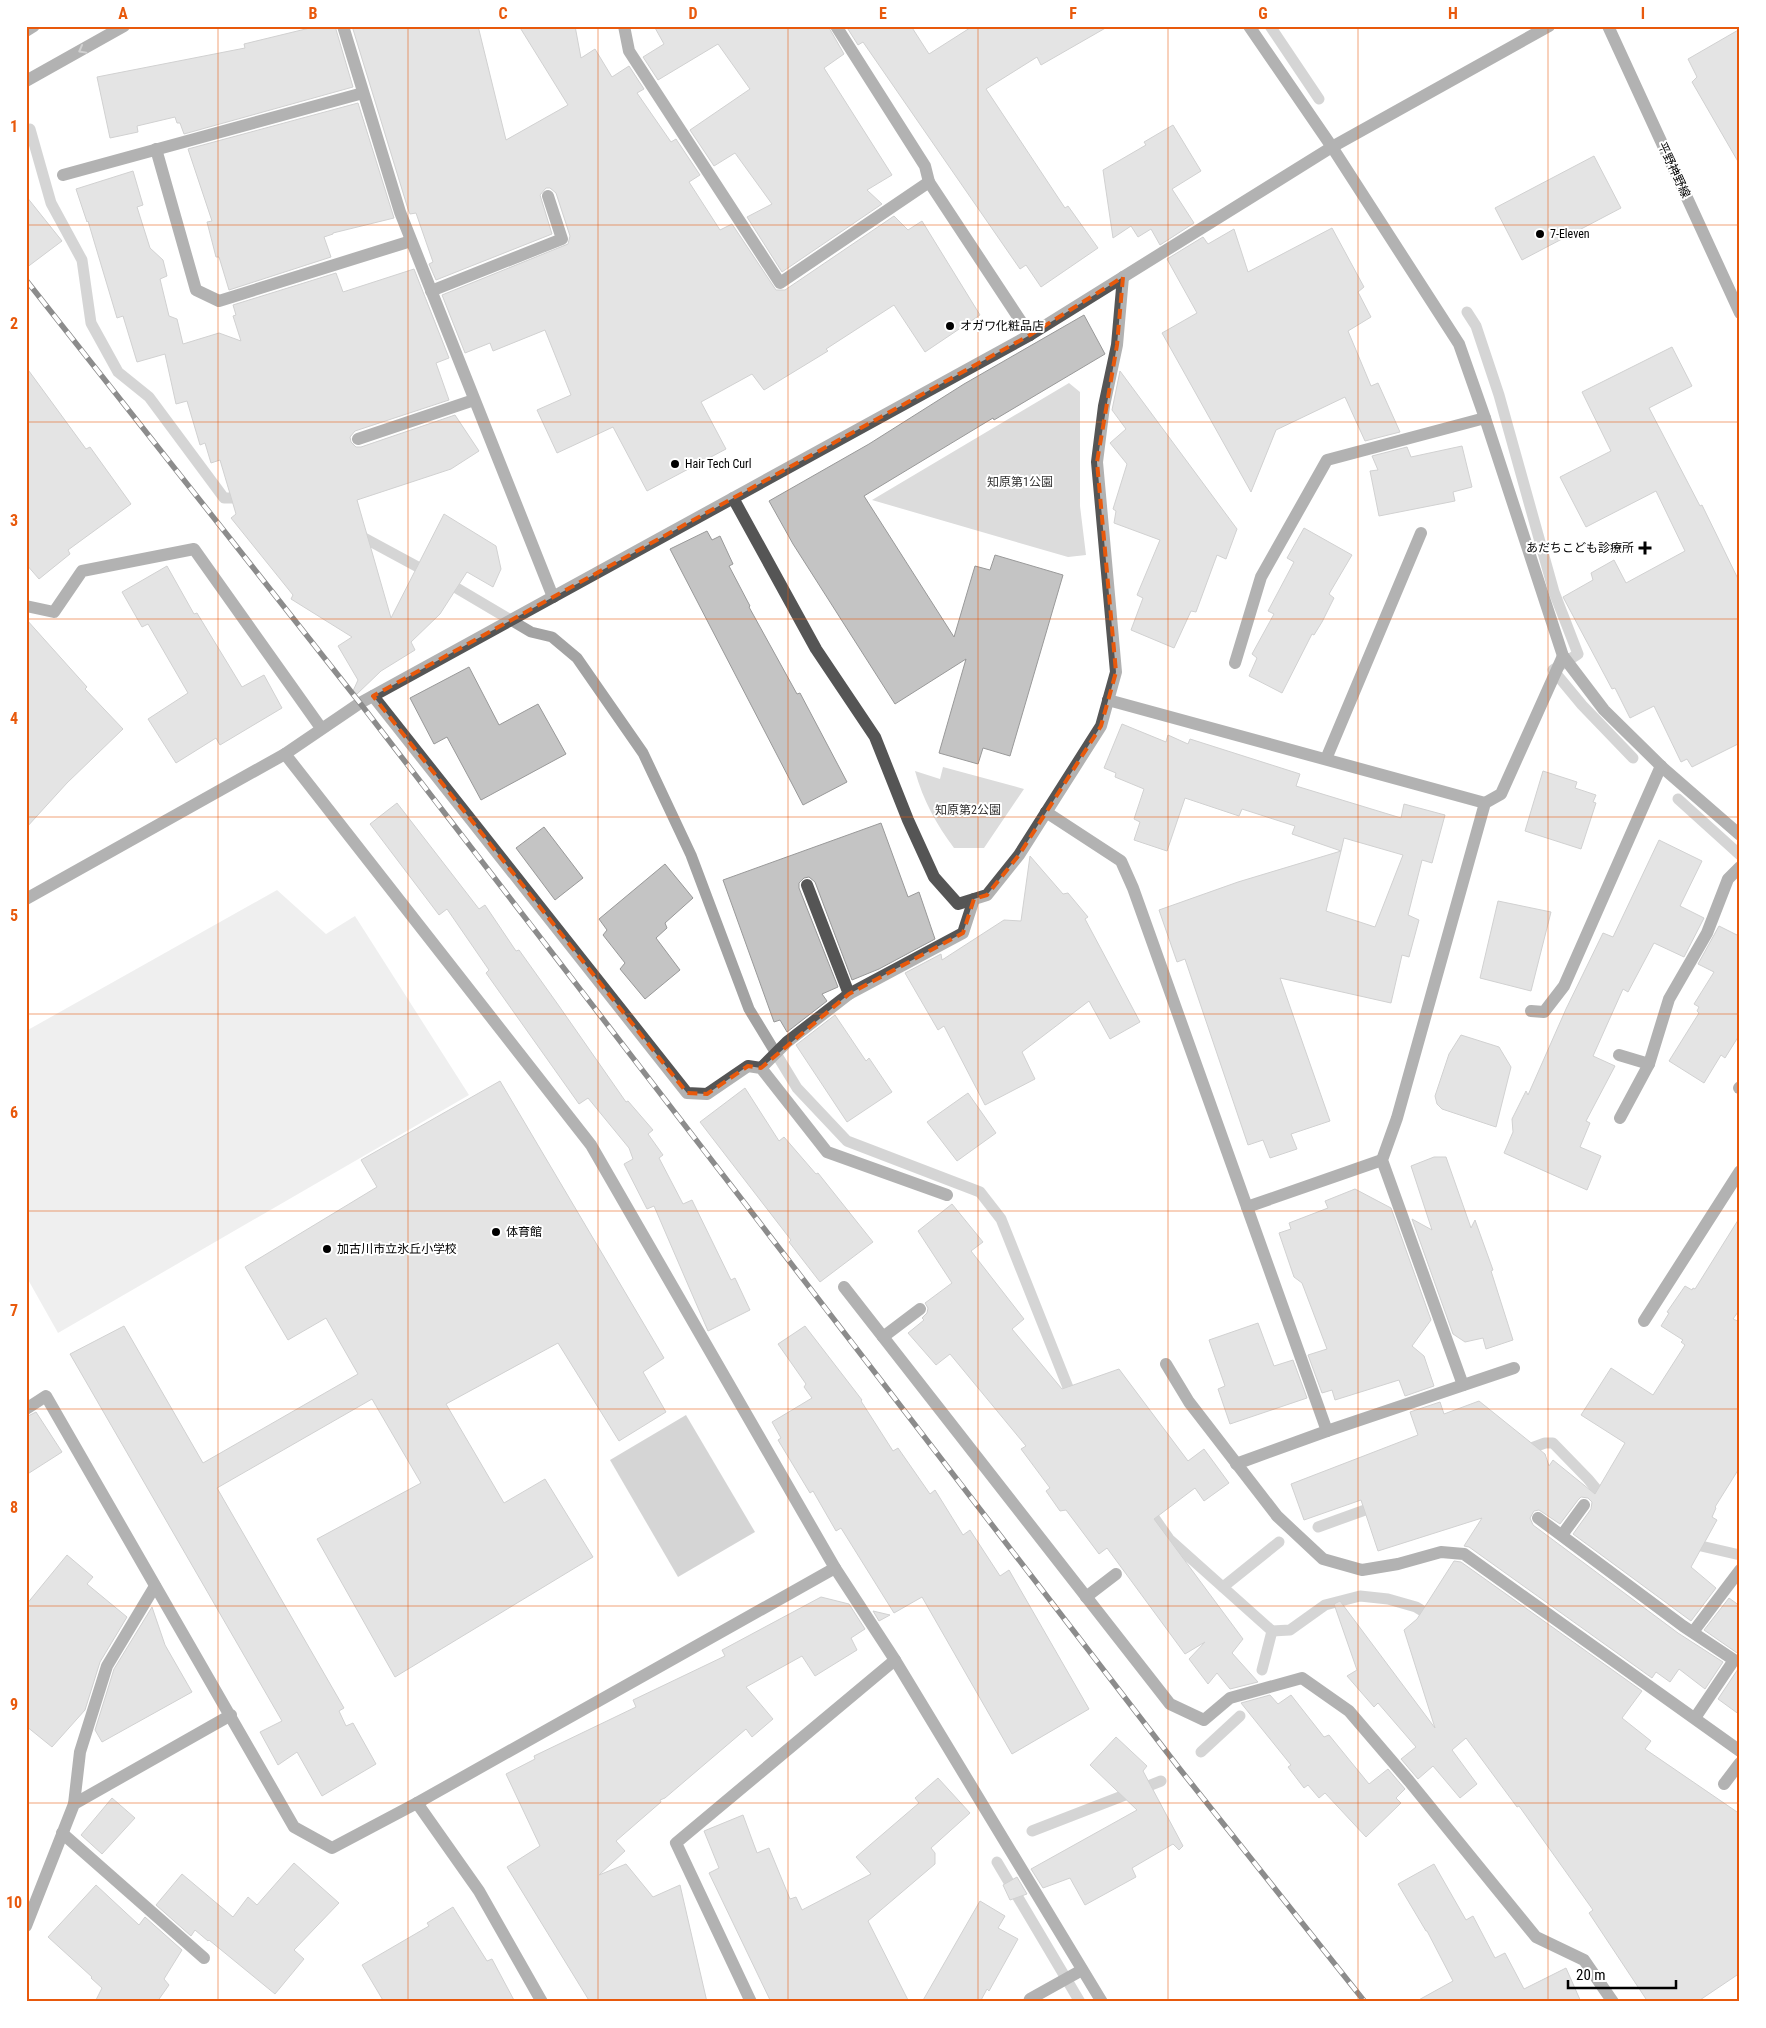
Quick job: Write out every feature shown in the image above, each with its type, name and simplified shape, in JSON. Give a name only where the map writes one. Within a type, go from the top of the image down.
[{"type":"street","points":[[26,31],[34,26]]},
{"type":"street","points":[[26,81],[124,26]]},
{"type":"street","points":[[343,26],[400,212],[553,597]]},
{"type":"street","points":[[624,26],[629,51],[780,283],[929,182]]},
{"type":"street","points":[[836,26],[925,166],[929,182],[1030,335]]},
{"type":"street","points":[[1249,26],[1332,147],[1459,344],[1563,656],[1604,710],[1661,766],[1740,835]]},
{"type":"street","points":[[26,899],[285,754],[373,696],[1030,335],[1332,147],[1549,26]]},
{"type":"street","name":"平野神野線","points":[[1608,26],[1740,313]]},
{"type":"street","points":[[63,175],[363,93]]},
{"type":"street","points":[[156,149],[196,290],[219,301],[411,241]]},
{"type":"street","points":[[431,291],[562,239],[548,196]]},
{"type":"street","points":[[733,498],[816,649],[875,737],[908,820],[934,877],[958,904],[987,895],[1019,855],[1101,726],[1116,672],[1097,462],[1104,406],[1118,345],[1123,277]]},
{"type":"street","points":[[358,439],[474,400]]},
{"type":"street","points":[[1235,663],[1261,577],[1327,460],[1485,418]]},
{"type":"street","points":[[1326,759],[1421,533]]},
{"type":"street","points":[[26,606],[54,612],[82,571],[194,548],[322,728]]},
{"type":"street","points":[[1108,700],[1485,803],[1501,794],[1563,656]]},
{"type":"street","points":[[373,696],[688,1093],[707,1094],[748,1066],[761,1068],[827,1152],[947,1195]]},
{"type":"street","points":[[285,754],[591,1145],[835,1568],[895,1660],[1081,1971],[1102,2002]]},
{"type":"street","points":[[1531,1011],[1544,1012],[1564,986],[1661,766]]},
{"type":"street","points":[[1463,1385],[1382,1160],[1397,1118],[1485,803]]},
{"type":"street","points":[[1046,812],[1120,861],[1133,888],[1327,1431]]},
{"type":"street","points":[[1620,1118],[1649,1064],[1669,999],[1708,933],[1728,879],[1738,870]]},
{"type":"street","points":[[807,885],[849,994]]},
{"type":"street","points":[[761,1068],[787,1042],[849,994],[962,933],[974,899]]},
{"type":"street","points":[[1619,1055],[1649,1064]]},
{"type":"street","points":[[1247,1207],[1382,1160]]},
{"type":"street","points":[[1644,1321],[1740,1171]]},
{"type":"street","points":[[844,1287],[1170,1704],[1204,1720],[1230,1698],[1302,1678],[1349,1711],[1536,1936],[1584,1960],[1612,2002]]},
{"type":"street","points":[[883,1337],[920,1309]]},
{"type":"street","points":[[1166,1364],[1189,1402],[1277,1516],[1323,1558],[1362,1570],[1398,1564],[1441,1552],[1464,1554],[1740,1751]]},
{"type":"street","points":[[1236,1464],[1514,1368]]},
{"type":"street","points":[[26,1409],[46,1396],[294,1827],[332,1848],[417,1803],[835,1568]]},
{"type":"street","points":[[1562,1536],[1584,1505]]},
{"type":"street","points":[[1538,1518],[1734,1660],[1695,1718]]},
{"type":"street","points":[[1693,1632],[1740,1570]]},
{"type":"street","points":[[1086,1597],[1116,1574]]},
{"type":"street","points":[[26,1926],[74,1804],[80,1752],[107,1666],[155,1586]]},
{"type":"street","points":[[751,2002],[676,1843],[895,1660]]},
{"type":"street","points":[[74,1804],[230,1715]]},
{"type":"street","points":[[1724,1784],[1740,1763]]},
{"type":"street","points":[[417,1803],[479,1891],[542,2002]]},
{"type":"street","points":[[62,1833],[204,1958]]},
{"type":"street","points":[[1029,2002],[1030,1998],[1081,1971]]},
{"type":"highlighted area","points":[[1123,277],[1117,345],[1097,462],[1116,672],[1101,726],[1019,855],[987,895],[974,899],[963,933],[849,994],[761,1068],[748,1066],[707,1094],[687,1093],[373,696],[1030,335]]},
{"type":"green space","name":"知原第1公園","points":[[1069,383],[1080,392],[1080,506],[1086,555],[1068,557],[872,500]]},
{"type":"green space","name":"知原第2公園","points":[[943,767],[1024,789],[984,848],[954,848],[941,830],[931,811],[915,771],[940,779]]},
{"type":"green space","points":[[277,890],[326,934],[355,916],[469,1095],[58,1333],[26,1276],[26,1031]]},
{"type":"shaded area","points":[[686,1415],[755,1532],[678,1577],[610,1460]]},
{"type":"building","points":[[318,26],[335,26],[353,87],[184,134],[180,123],[177,123],[175,117],[137,126],[138,132],[110,138],[97,77],[245,48],[244,44]]},
{"type":"building","points":[[352,26],[478,26],[506,140],[568,105],[519,26],[575,26],[581,58],[595,49],[612,77],[629,66],[644,89],[637,93],[671,142],[676,139],[700,175],[689,182],[720,230],[732,224],[776,290],[785,290],[894,216],[908,230],[922,221],[980,315],[925,352],[894,305],[826,349],[828,351],[764,390],[752,374],[701,402],[726,449],[647,491],[613,427],[557,453],[537,410],[571,395],[545,330],[493,351],[490,343],[465,353],[442,295],[568,244],[570,236],[556,193],[550,188],[546,188],[540,195],[552,234],[436,280],[429,264],[433,262],[416,213],[410,214],[408,209]]},
{"type":"building","points":[[654,26],[828,26],[844,54],[824,68],[892,175],[867,190],[882,204],[782,272],[747,217],[772,204],[735,153],[714,166],[690,130],[750,89],[718,44],[658,80],[643,57],[664,44]]},
{"type":"building","points":[[846,26],[911,26],[929,54],[973,26],[1109,26],[1041,65],[1037,57],[986,89],[1065,208],[1068,206],[1098,248],[1041,287],[1026,265],[1020,269],[863,42],[858,45]]},
{"type":"building","points":[[1740,29],[1740,165],[1692,82],[1697,77],[1688,59]]},
{"type":"building","points":[[358,103],[394,218],[333,233],[324,237],[331,257],[229,290],[219,257],[216,257],[207,222],[212,221],[188,149]]},
{"type":"building","points":[[1173,125],[1201,171],[1172,189],[1194,223],[1160,245],[1151,229],[1138,237],[1131,226],[1113,238],[1103,170],[1146,145],[1144,142]]},
{"type":"building","name":"7-Eleven","points":[[1594,156],[1621,208],[1522,260],[1495,208]]},
{"type":"building","points":[[133,171],[143,205],[137,207],[150,248],[163,260],[167,276],[160,279],[169,316],[177,319],[183,344],[219,333],[241,341],[233,316],[236,315],[233,305],[336,273],[343,292],[414,269],[449,358],[436,363],[449,400],[355,431],[350,437],[351,442],[356,447],[361,447],[455,415],[479,451],[451,469],[357,500],[391,618],[444,514],[496,546],[501,569],[493,587],[467,572],[440,614],[411,642],[415,650],[381,671],[357,694],[353,691],[358,680],[338,646],[352,637],[291,599],[293,595],[231,518],[236,514],[220,460],[211,463],[205,443],[200,445],[187,401],[176,404],[165,354],[137,362],[123,316],[117,318],[88,221],[76,189]]},
{"type":"building","points":[[26,196],[62,241],[26,268]]},
{"type":"building","points":[[1332,228],[1364,287],[1358,292],[1371,317],[1348,331],[1371,386],[1378,383],[1400,432],[1365,441],[1345,397],[1276,430],[1251,492],[1162,333],[1197,313],[1167,259],[1203,237],[1208,244],[1234,229],[1248,272]]},
{"type":"building","points":[[1084,315],[1105,354],[994,420],[993,418],[864,496],[954,637],[975,566],[990,570],[995,555],[1063,575],[1010,756],[983,748],[978,764],[939,753],[966,659],[895,704],[793,544],[769,501],[869,444],[964,384]]},
{"type":"building","points":[[1672,347],[1692,386],[1649,408],[1700,506],[1702,505],[1740,583],[1740,743],[1692,767],[1687,759],[1681,762],[1654,706],[1630,718],[1615,688],[1612,689],[1563,597],[1593,580],[1591,573],[1614,560],[1626,583],[1685,551],[1656,491],[1586,527],[1560,477],[1611,451],[1582,392]]},
{"type":"building","points":[[26,367],[86,449],[90,447],[131,504],[68,550],[70,554],[39,579],[26,564]]},
{"type":"building","points":[[1120,371],[1237,529],[1226,559],[1217,555],[1196,612],[1191,611],[1174,648],[1131,630],[1143,598],[1137,595],[1160,540],[1114,523],[1116,511],[1113,509],[1127,464],[1110,443],[1126,429],[1112,410]]},
{"type":"building","points":[[1462,446],[1472,487],[1453,492],[1455,501],[1379,516],[1370,471],[1378,470],[1372,456],[1407,447],[1411,457]]},
{"type":"building","points":[[1304,528],[1352,555],[1329,594],[1334,598],[1322,622],[1314,635],[1312,634],[1282,693],[1249,676],[1257,658],[1252,654],[1274,614],[1268,611],[1294,562],[1287,558]]},
{"type":"building","points":[[707,531],[712,540],[720,536],[733,564],[729,566],[749,607],[797,694],[800,693],[847,782],[803,805],[670,549]]},
{"type":"building","points":[[167,566],[194,614],[197,613],[242,687],[264,675],[282,708],[220,745],[216,738],[176,763],[148,719],[188,693],[148,624],[142,627],[122,592]]},
{"type":"building","points":[[26,619],[87,687],[85,689],[123,729],[67,783],[26,828]]},
{"type":"building","points":[[469,667],[499,725],[538,704],[566,754],[481,800],[447,737],[434,744],[410,698]]},
{"type":"building","points":[[1122,724],[1166,742],[1168,735],[1188,744],[1190,739],[1300,774],[1296,786],[1401,818],[1404,804],[1445,815],[1432,863],[1422,860],[1408,915],[1419,920],[1409,957],[1402,955],[1391,1003],[1280,978],[1330,1121],[1291,1134],[1297,1149],[1270,1158],[1263,1140],[1248,1145],[1185,959],[1177,962],[1159,910],[1238,882],[1341,851],[1292,834],[1295,826],[1242,809],[1239,816],[1185,798],[1167,851],[1134,840],[1140,822],[1134,819],[1144,789],[1115,777],[1116,773],[1104,768]],"holes":[[[1344,838],[1403,855],[1375,927],[1326,911]]]},
{"type":"building","points":[[1543,771],[1577,782],[1575,788],[1596,795],[1593,802],[1596,803],[1581,849],[1525,831]]},
{"type":"building","points":[[397,803],[479,909],[485,905],[516,951],[519,950],[626,1102],[628,1101],[653,1130],[648,1134],[663,1155],[659,1158],[683,1204],[692,1200],[731,1280],[735,1278],[750,1310],[708,1331],[654,1206],[647,1209],[624,1164],[633,1159],[629,1148],[588,1098],[579,1104],[486,973],[489,970],[447,909],[439,915],[370,824]]},
{"type":"building","points":[[881,823],[908,897],[919,892],[935,939],[879,969],[852,980],[815,882],[809,877],[804,878],[799,883],[799,888],[838,987],[822,994],[827,1001],[787,1032],[780,1020],[774,1022],[723,880]]},
{"type":"building","points":[[544,827],[583,878],[555,900],[516,848]]},
{"type":"building","points":[[1659,840],[1702,861],[1680,906],[1704,918],[1684,957],[1654,943],[1628,992],[1623,989],[1593,1056],[1615,1066],[1586,1121],[1590,1123],[1580,1147],[1601,1156],[1587,1190],[1504,1153],[1513,1132],[1512,1119],[1526,1091],[1528,1095],[1566,1009],[1603,933],[1613,937]]},
{"type":"building","points":[[1030,856],[1063,894],[1068,893],[1088,917],[1085,919],[1140,1022],[1110,1039],[1089,1001],[1022,1052],[1035,1079],[985,1105],[944,1026],[938,1030],[905,973],[941,954],[942,960],[1004,920],[1021,921]]},
{"type":"building","points":[[665,864],[693,898],[665,923],[667,928],[656,938],[680,970],[645,999],[620,969],[625,963],[603,935],[607,930],[599,919]]},
{"type":"building","points":[[1498,901],[1551,912],[1531,991],[1480,978]]},
{"type":"building","points":[[1719,926],[1737,935],[1740,931],[1740,1034],[1725,1058],[1721,1055],[1704,1083],[1669,1061],[1699,1013],[1697,1011],[1699,1007],[1694,1004],[1714,972],[1698,964]]},
{"type":"building","points":[[835,1015],[866,1061],[869,1058],[892,1092],[847,1122],[796,1045]]},
{"type":"building","points":[[1461,1035],[1499,1047],[1511,1067],[1496,1127],[1442,1109],[1437,1104],[1435,1096],[1449,1054]]},
{"type":"building","points":[[500,1081],[664,1358],[643,1372],[666,1412],[619,1441],[558,1343],[446,1404],[504,1503],[545,1479],[593,1557],[395,1677],[317,1539],[421,1483],[372,1399],[217,1488],[344,1708],[339,1711],[346,1726],[353,1723],[376,1764],[322,1796],[297,1752],[278,1765],[260,1732],[282,1721],[70,1354],[124,1326],[203,1463],[358,1374],[326,1318],[288,1340],[245,1267],[377,1187],[361,1160]]},
{"type":"building","points":[[745,1088],[779,1141],[784,1137],[816,1174],[818,1173],[873,1242],[820,1282],[789,1242],[791,1240],[700,1122]]},
{"type":"building","points":[[968,1093],[996,1133],[957,1161],[927,1122]]},
{"type":"building","points":[[1434,1157],[1446,1157],[1471,1228],[1475,1220],[1493,1270],[1491,1271],[1513,1340],[1486,1349],[1483,1338],[1465,1342],[1453,1334],[1412,1219],[1432,1230],[1411,1166]]},
{"type":"building","points":[[1355,1189],[1391,1208],[1431,1320],[1412,1346],[1424,1356],[1434,1386],[1405,1396],[1399,1380],[1335,1400],[1332,1390],[1322,1393],[1308,1355],[1327,1349],[1302,1283],[1294,1277],[1279,1233],[1291,1229],[1289,1223],[1328,1208],[1325,1201]]},
{"type":"building","points":[[952,1204],[983,1242],[971,1251],[1024,1319],[1012,1329],[1062,1389],[1119,1369],[1188,1461],[1204,1449],[1229,1483],[1204,1501],[1195,1488],[1154,1519],[1243,1639],[1232,1653],[1258,1682],[1230,1689],[1217,1673],[1208,1684],[1189,1659],[1205,1642],[1185,1654],[1107,1548],[1099,1554],[1066,1510],[1060,1511],[1046,1491],[1050,1488],[1021,1449],[1026,1446],[950,1354],[936,1365],[908,1333],[924,1320],[922,1318],[927,1313],[928,1308],[925,1303],[952,1283],[918,1231]]},
{"type":"building","points":[[1740,1217],[1740,1309],[1733,1319],[1740,1322],[1740,1467],[1715,1507],[1712,1517],[1717,1520],[1691,1567],[1716,1588],[1691,1621],[1573,1534],[1591,1509],[1592,1502],[1588,1498],[1581,1497],[1560,1524],[1539,1510],[1534,1511],[1530,1518],[1533,1525],[1678,1633],[1723,1662],[1705,1689],[1679,1669],[1670,1682],[1656,1672],[1652,1678],[1469,1547],[1464,1546],[1482,1518],[1378,1551],[1361,1500],[1304,1520],[1291,1484],[1418,1435],[1410,1412],[1440,1402],[1444,1414],[1479,1401],[1545,1454],[1549,1466],[1553,1460],[1595,1494],[1625,1443],[1581,1415],[1611,1368],[1653,1395],[1685,1345],[1681,1342],[1683,1340],[1661,1326],[1669,1313],[1667,1312],[1685,1286],[1692,1290],[1693,1288],[1695,1289]]},
{"type":"building","points":[[1258,1323],[1274,1366],[1293,1360],[1307,1398],[1230,1424],[1218,1389],[1225,1386],[1209,1340]]},
{"type":"building","points":[[805,1326],[862,1400],[893,1451],[898,1448],[930,1494],[935,1490],[963,1535],[970,1530],[1000,1576],[1009,1570],[1089,1709],[1012,1754],[922,1597],[894,1613],[841,1528],[836,1531],[813,1491],[810,1493],[778,1440],[781,1438],[772,1422],[812,1398],[804,1387],[806,1384],[778,1344]]},
{"type":"building","points":[[36,1412],[62,1452],[26,1475],[26,1417]]},
{"type":"building","points":[[67,1555],[93,1577],[87,1584],[127,1617],[100,1662],[85,1710],[52,1747],[26,1726],[26,1605]]},
{"type":"building","points":[[1454,1561],[1461,1562],[1642,1691],[1622,1718],[1651,1741],[1645,1749],[1740,1814],[1740,1973],[1697,2002],[1648,2002],[1589,1913],[1593,1910],[1519,1806],[1517,1807],[1466,1738],[1452,1750],[1477,1784],[1460,1798],[1433,1766],[1418,1779],[1401,1759],[1416,1747],[1378,1703],[1374,1707],[1347,1676],[1357,1670],[1334,1604],[1340,1601],[1435,1728],[1404,1630],[1417,1619]]},
{"type":"building","points":[[821,1597],[849,1604],[865,1629],[851,1638],[857,1650],[815,1676],[802,1656],[746,1687],[773,1719],[752,1737],[746,1729],[665,1798],[660,1800],[661,1802],[616,1841],[625,1851],[599,1875],[626,1864],[653,1897],[680,1885],[707,2002],[590,2002],[507,1867],[540,1846],[506,1774],[535,1759],[534,1756],[636,1707],[633,1700],[725,1656],[722,1650]]},
{"type":"building","points":[[1729,1598],[1740,1606],[1740,1655],[1704,1630]]},
{"type":"building","points":[[152,1607],[165,1645],[192,1692],[102,1742],[95,1730],[114,1669]]},
{"type":"building","points":[[873,1611],[890,1615],[879,1621]]},
{"type":"building","points":[[1740,1666],[1740,1715],[1718,1699]]},
{"type":"building","points":[[1270,1695],[1278,1704],[1291,1695],[1324,1737],[1329,1735],[1369,1784],[1388,1769],[1405,1789],[1396,1798],[1401,1803],[1366,1837],[1325,1793],[1319,1798],[1308,1785],[1304,1788],[1288,1767],[1291,1765],[1241,1703]]},
{"type":"building","points":[[1116,1737],[1147,1766],[1143,1771],[1183,1846],[1179,1850],[1173,1844],[1132,1868],[1136,1877],[1085,1905],[1070,1878],[1043,1888],[1031,1869],[1137,1810],[1090,1765]]},
{"type":"building","points":[[938,1778],[970,1813],[931,1848],[935,1853],[935,1864],[868,1921],[909,2002],[771,2002],[709,1873],[719,1868],[704,1831],[743,1815],[757,1853],[769,1848],[790,1899],[796,1897],[802,1910],[871,1874],[856,1857],[919,1803],[915,1798]]},
{"type":"building","points":[[112,1798],[135,1818],[102,1854],[81,1835]]},
{"type":"building","points":[[294,1863],[339,1903],[294,1950],[304,1959],[275,1994],[195,1930],[191,1936],[156,1905],[182,1874],[233,1917],[248,1897],[257,1905]]},
{"type":"building","points":[[1434,1864],[1466,1920],[1473,1916],[1495,1958],[1505,1953],[1524,1989],[1566,1968],[1581,2002],[1415,2002],[1453,1981],[1427,1931],[1398,1884]]},
{"type":"building","points":[[1017,1877],[1027,1894],[1010,1900],[1003,1885]]},
{"type":"building","points":[[96,1885],[139,1925],[145,1917],[182,1950],[164,1979],[169,1985],[157,2002],[95,2002],[102,1988],[48,1937]]},
{"type":"building","points":[[980,1901],[1005,1916],[998,1928],[1018,1939],[989,1991],[987,1989],[980,2002],[922,2002]]},
{"type":"building","points":[[453,1907],[487,1961],[492,1959],[515,2002],[384,2002],[362,1965],[429,1926],[427,1923]]},
{"type":"waterway","points":[[1270,26],[1319,99]]},
{"type":"waterway","points":[[30,129],[51,203],[82,260],[91,323],[118,372],[149,397],[224,498],[245,498]]},
{"type":"waterway","points":[[1467,312],[1476,326],[1499,395],[1554,592],[1578,654],[1553,670],[1582,705],[1633,758]]},
{"type":"waterway","points":[[355,533],[429,573]]},
{"type":"waterway","points":[[443,580],[531,632],[552,637],[577,658],[643,753],[691,855],[749,1009],[797,1088],[847,1141],[980,1192],[1001,1219],[1073,1400]]},
{"type":"waterway","points":[[1678,799],[1740,855]]},
{"type":"waterway","points":[[1523,1451],[1545,1443],[1553,1443],[1588,1479],[1607,1502]]},
{"type":"waterway","points":[[1318,1527],[1379,1505]]},
{"type":"waterway","points":[[1146,1506],[1169,1539],[1272,1631],[1290,1630],[1325,1605],[1360,1596],[1388,1599],[1416,1607],[1434,1618]]},
{"type":"waterway","points":[[1223,1587],[1279,1542]]},
{"type":"waterway","points":[[1688,1543],[1740,1555]]},
{"type":"waterway","points":[[1262,1670],[1272,1631]]},
{"type":"waterway","points":[[1201,1752],[1240,1716]]},
{"type":"waterway","points":[[1032,1831],[1161,1781]]},
{"type":"waterway","points":[[997,1862],[1080,2002]]},
{"type":"railway","points":[[26,280],[360,703],[1179,1768],[1365,2002]]},
{"type":"place","name":"7-Eleven","points":[[1540,234]]},
{"type":"place","name":"オガワ化粧品店","points":[[950,326]]},
{"type":"place","name":"Hair Tech Curl","points":[[675,464]]},
{"type":"place","name":"あだちこども診療所","points":[[1645,548]]},
{"type":"place","name":"体育館","points":[[496,1232]]},
{"type":"place","name":"加古川市立氷丘小学校","points":[[327,1249]]}]
